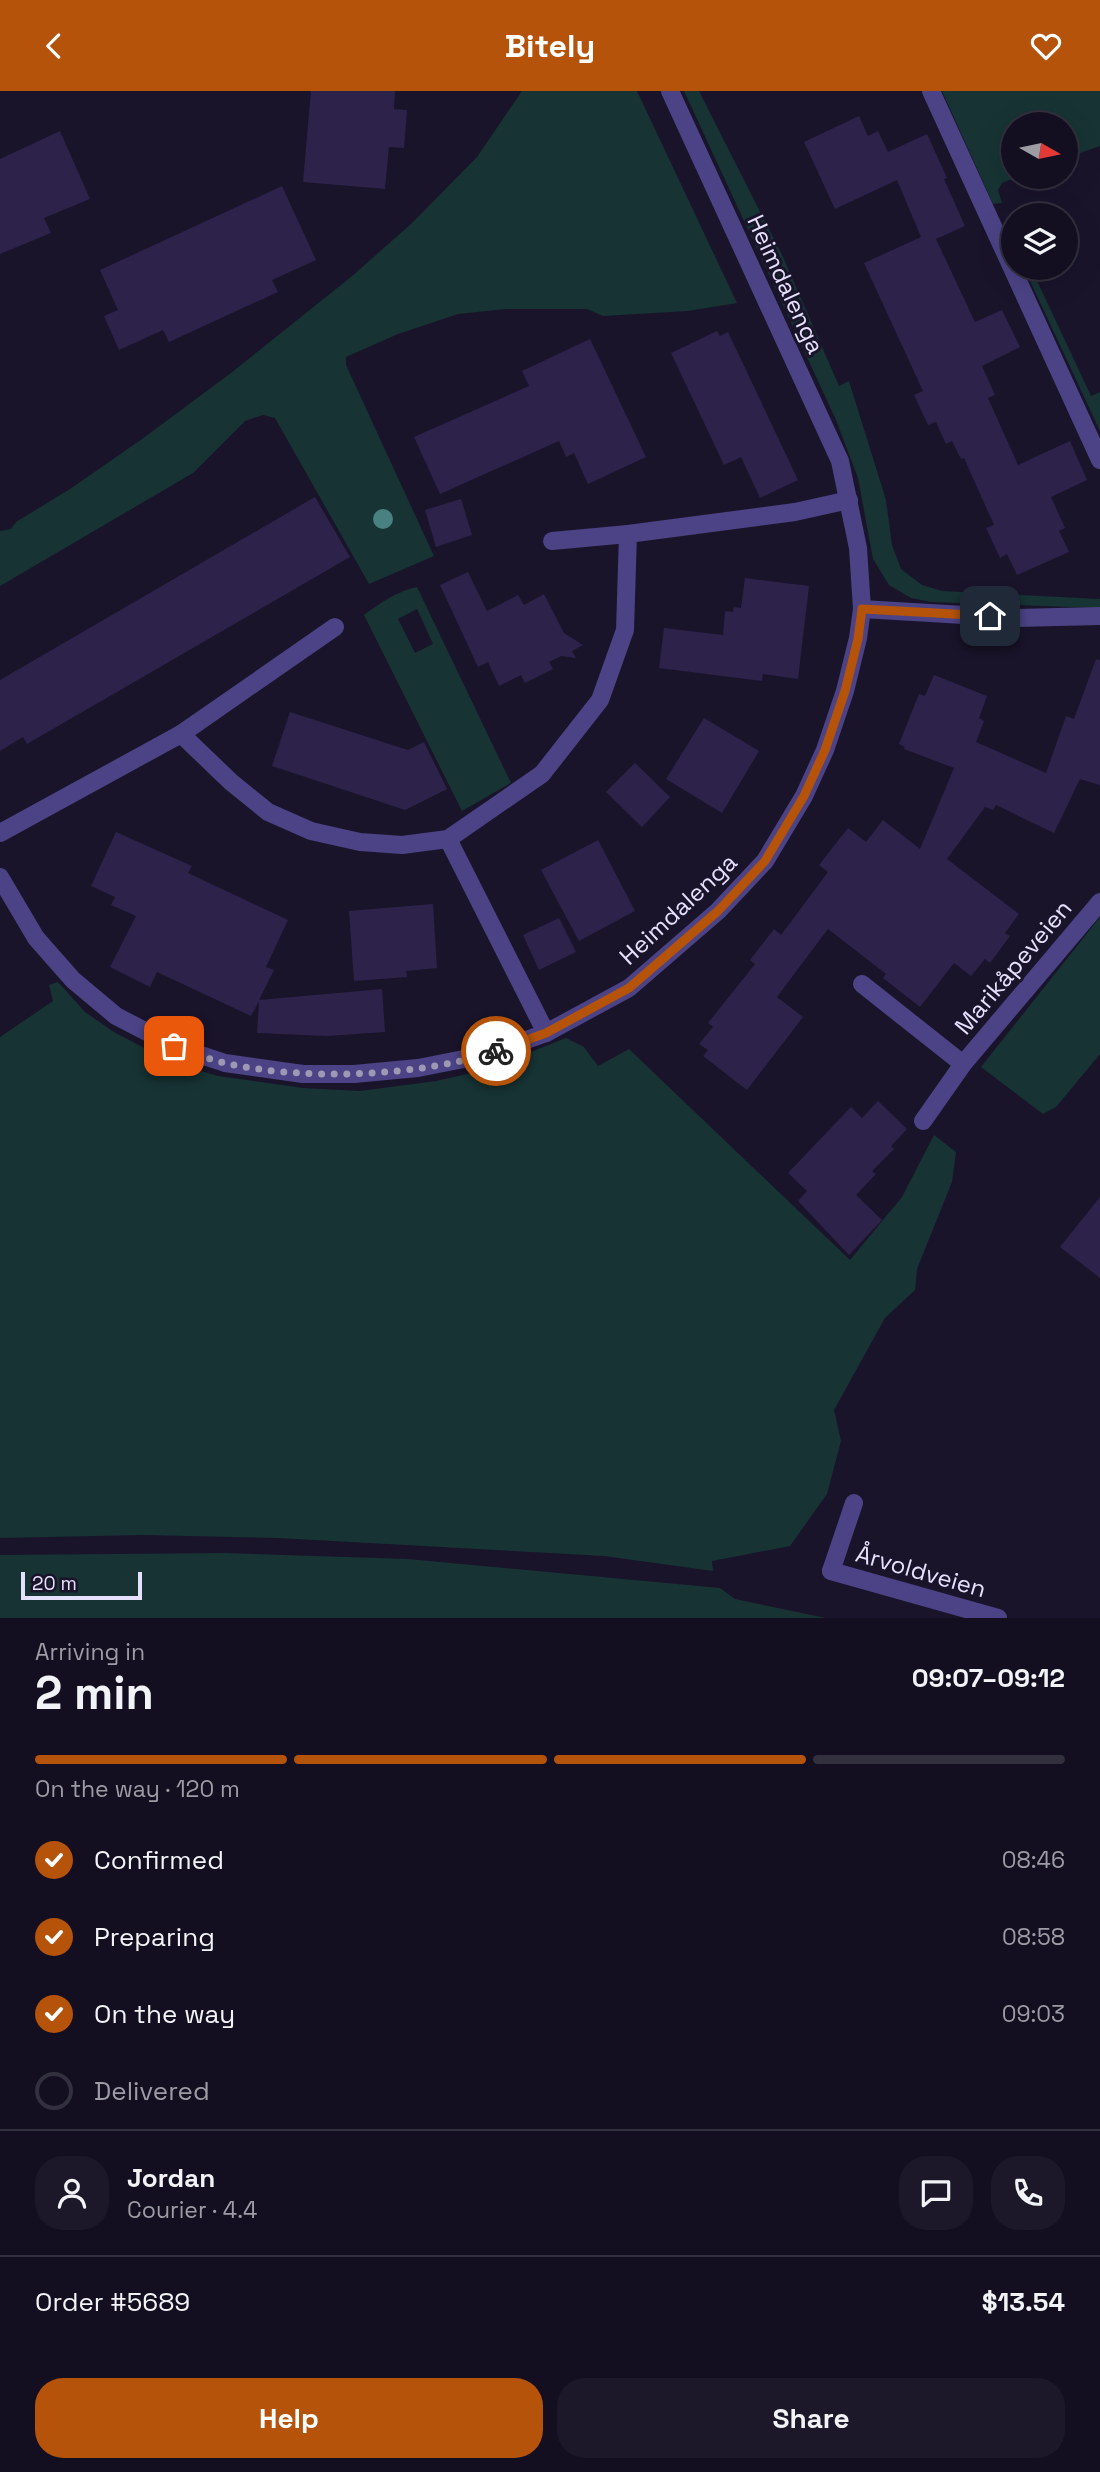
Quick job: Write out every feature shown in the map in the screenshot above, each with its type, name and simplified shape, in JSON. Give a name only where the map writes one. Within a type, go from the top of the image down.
[{"type":"street","name":"Heimdalenga","points":[[0,877],[36,938],[73,980],[116,1016],[174,1046],[225,1063],[303,1074],[354,1074],[418,1068],[484,1055],[546,1033],[629,988],[718,911],[765,861],[804,796],[825,750],[855,652],[862,609],[858,548],[840,461],[670,91]]},
{"type":"street","points":[[931,91],[1100,460]]},
{"type":"street","points":[[552,541],[795,512],[849,500]]},
{"type":"street","points":[[181,734],[231,782],[268,812],[311,831],[360,842],[402,845],[448,839],[542,773],[600,701],[625,630],[628,534]]},
{"type":"street","points":[[862,609],[1015,618],[1100,616]]},
{"type":"street","points":[[0,833],[181,734],[335,627]]},
{"type":"street","points":[[448,839],[546,1033]]},
{"type":"street","name":"Marikåpeveien","points":[[923,1121],[963,1065],[1100,902]]},
{"type":"street","name":"Marikåpeveien","points":[[862,984],[963,1065]]},
{"type":"street","name":"Årvoldveien","points":[[854,1503],[831,1571],[998,1618]]},
{"type":"green space","points":[[522,91],[637,91],[737,303],[688,311],[603,316],[587,309],[506,309],[458,314],[398,334],[346,357],[346,365],[434,556],[369,584],[275,418],[263,415],[245,421],[193,473],[0,586],[0,531],[11,529],[16,522],[70,489],[142,439],[231,373],[351,277],[411,224],[477,157]]},
{"type":"green space","points":[[684,91],[699,91],[783,257],[839,386],[849,381],[886,500],[892,545],[901,569],[922,585],[942,591],[1100,599],[1100,608],[931,602],[911,598],[889,585],[873,559],[858,478],[836,420]]},
{"type":"green space","points":[[942,91],[1100,91],[1100,146],[1078,154],[1078,112],[1001,112],[1001,185],[998,190],[1002,203],[993,204]]},
{"type":"green space","points":[[1030,280],[1037,280],[1091,396],[1100,392],[1100,431]]},
{"type":"green space","points":[[417,587],[511,783],[462,811],[364,615],[389,598]],"holes":[[[417,609],[433,644],[415,653],[398,619]]]},
{"type":"green space","points":[[1100,917],[1100,1054],[1056,1107],[1043,1114],[981,1067]]},
{"type":"green space","points":[[58,982],[85,1012],[114,1032],[171,1062],[218,1076],[303,1088],[360,1091],[436,1081],[485,1070],[566,1038],[584,1047],[598,1066],[629,1049],[850,1260],[902,1197],[934,1135],[956,1152],[952,1182],[917,1269],[915,1290],[885,1318],[834,1410],[841,1441],[827,1494],[790,1546],[712,1561],[713,1571],[604,1556],[278,1538],[143,1535],[0,1538],[0,1037],[53,1001],[49,985]]},
{"type":"green space","points":[[224,1553],[408,1559],[720,1588],[735,1599],[826,1618],[0,1618],[0,1555]]},
{"type":"building","points":[[311,91],[395,91],[394,109],[407,110],[404,148],[389,147],[385,189],[303,182]]},
{"type":"building","points":[[859,116],[868,136],[878,131],[888,152],[927,134],[965,226],[936,239],[975,322],[1002,310],[1020,347],[982,366],[995,395],[988,398],[1018,465],[1070,441],[1087,480],[1051,497],[1065,528],[1059,531],[1069,552],[1017,575],[1007,554],[1000,558],[986,528],[994,525],[964,458],[961,459],[952,441],[946,444],[936,422],[928,425],[914,395],[923,391],[864,263],[921,237],[897,180],[835,209],[804,142]]},
{"type":"building","points":[[60,131],[90,199],[44,218],[51,233],[0,254],[0,159]]},
{"type":"building","points":[[282,186],[316,260],[272,280],[278,292],[169,342],[163,330],[119,350],[104,316],[118,310],[100,270]]},
{"type":"building","points":[[717,331],[720,336],[728,332],[798,480],[760,498],[741,457],[724,465],[671,353]]},
{"type":"building","points":[[590,339],[646,457],[588,484],[574,453],[566,457],[559,441],[440,494],[414,437],[529,386],[522,371]]},
{"type":"building","points":[[315,497],[350,557],[27,744],[23,737],[0,751],[0,680]]},
{"type":"building","points":[[461,499],[472,535],[436,547],[425,510]]},
{"type":"building","points":[[468,572],[487,611],[518,595],[524,605],[544,594],[564,633],[583,645],[572,651],[576,658],[561,656],[549,662],[553,669],[525,683],[521,675],[499,686],[488,662],[478,667],[440,585]]},
{"type":"building","points":[[745,578],[809,586],[798,679],[763,674],[762,681],[659,668],[664,628],[723,635],[725,611],[733,612],[734,607],[741,608]]},
{"type":"building","points":[[1096,659],[1100,660],[1100,785],[1080,779],[1054,833],[996,805],[993,810],[985,807],[947,859],[1019,914],[1005,933],[1010,936],[990,963],[985,959],[971,976],[954,963],[920,1007],[883,978],[886,974],[828,929],[777,997],[803,1017],[747,1090],[703,1056],[708,1050],[699,1044],[713,1027],[708,1023],[755,964],[750,960],[774,929],[781,935],[828,872],[819,865],[848,828],[866,842],[883,820],[920,849],[954,768],[904,749],[905,747],[899,744],[919,694],[925,696],[934,675],[987,696],[979,718],[984,721],[976,742],[1046,773],[1066,716],[1074,719]]},
{"type":"building","points":[[290,712],[408,750],[424,742],[447,789],[405,810],[272,766]]},
{"type":"building","points":[[704,718],[759,751],[722,813],[666,779]]},
{"type":"building","points":[[635,763],[670,797],[642,827],[606,792]]},
{"type":"building","points":[[116,832],[192,866],[188,873],[288,920],[266,967],[274,970],[259,1000],[382,989],[385,1032],[327,1036],[257,1033],[259,1001],[251,1016],[157,972],[150,987],[110,967],[136,916],[111,905],[115,897],[91,886]]},
{"type":"building","points":[[598,840],[635,911],[579,941],[541,870]]},
{"type":"building","points":[[433,904],[437,968],[406,971],[407,977],[354,981],[349,911]]},
{"type":"building","points":[[559,918],[576,952],[539,970],[523,935]]},
{"type":"building","points":[[878,1101],[907,1129],[891,1146],[894,1149],[872,1171],[876,1174],[856,1195],[882,1220],[849,1255],[798,1201],[807,1191],[788,1173],[851,1107],[862,1118]]},
{"type":"building","points":[[1100,1197],[1100,1278],[1060,1247]]},
{"type":"way so far","points":[[174,1046],[225,1063],[303,1074],[354,1074],[418,1068],[496,1051]]},
{"type":"route","points":[[496,1051],[546,1033],[629,988],[718,911],[765,861],[804,796],[825,750],[845,691],[858,639],[862,609],[990,616]]}]
